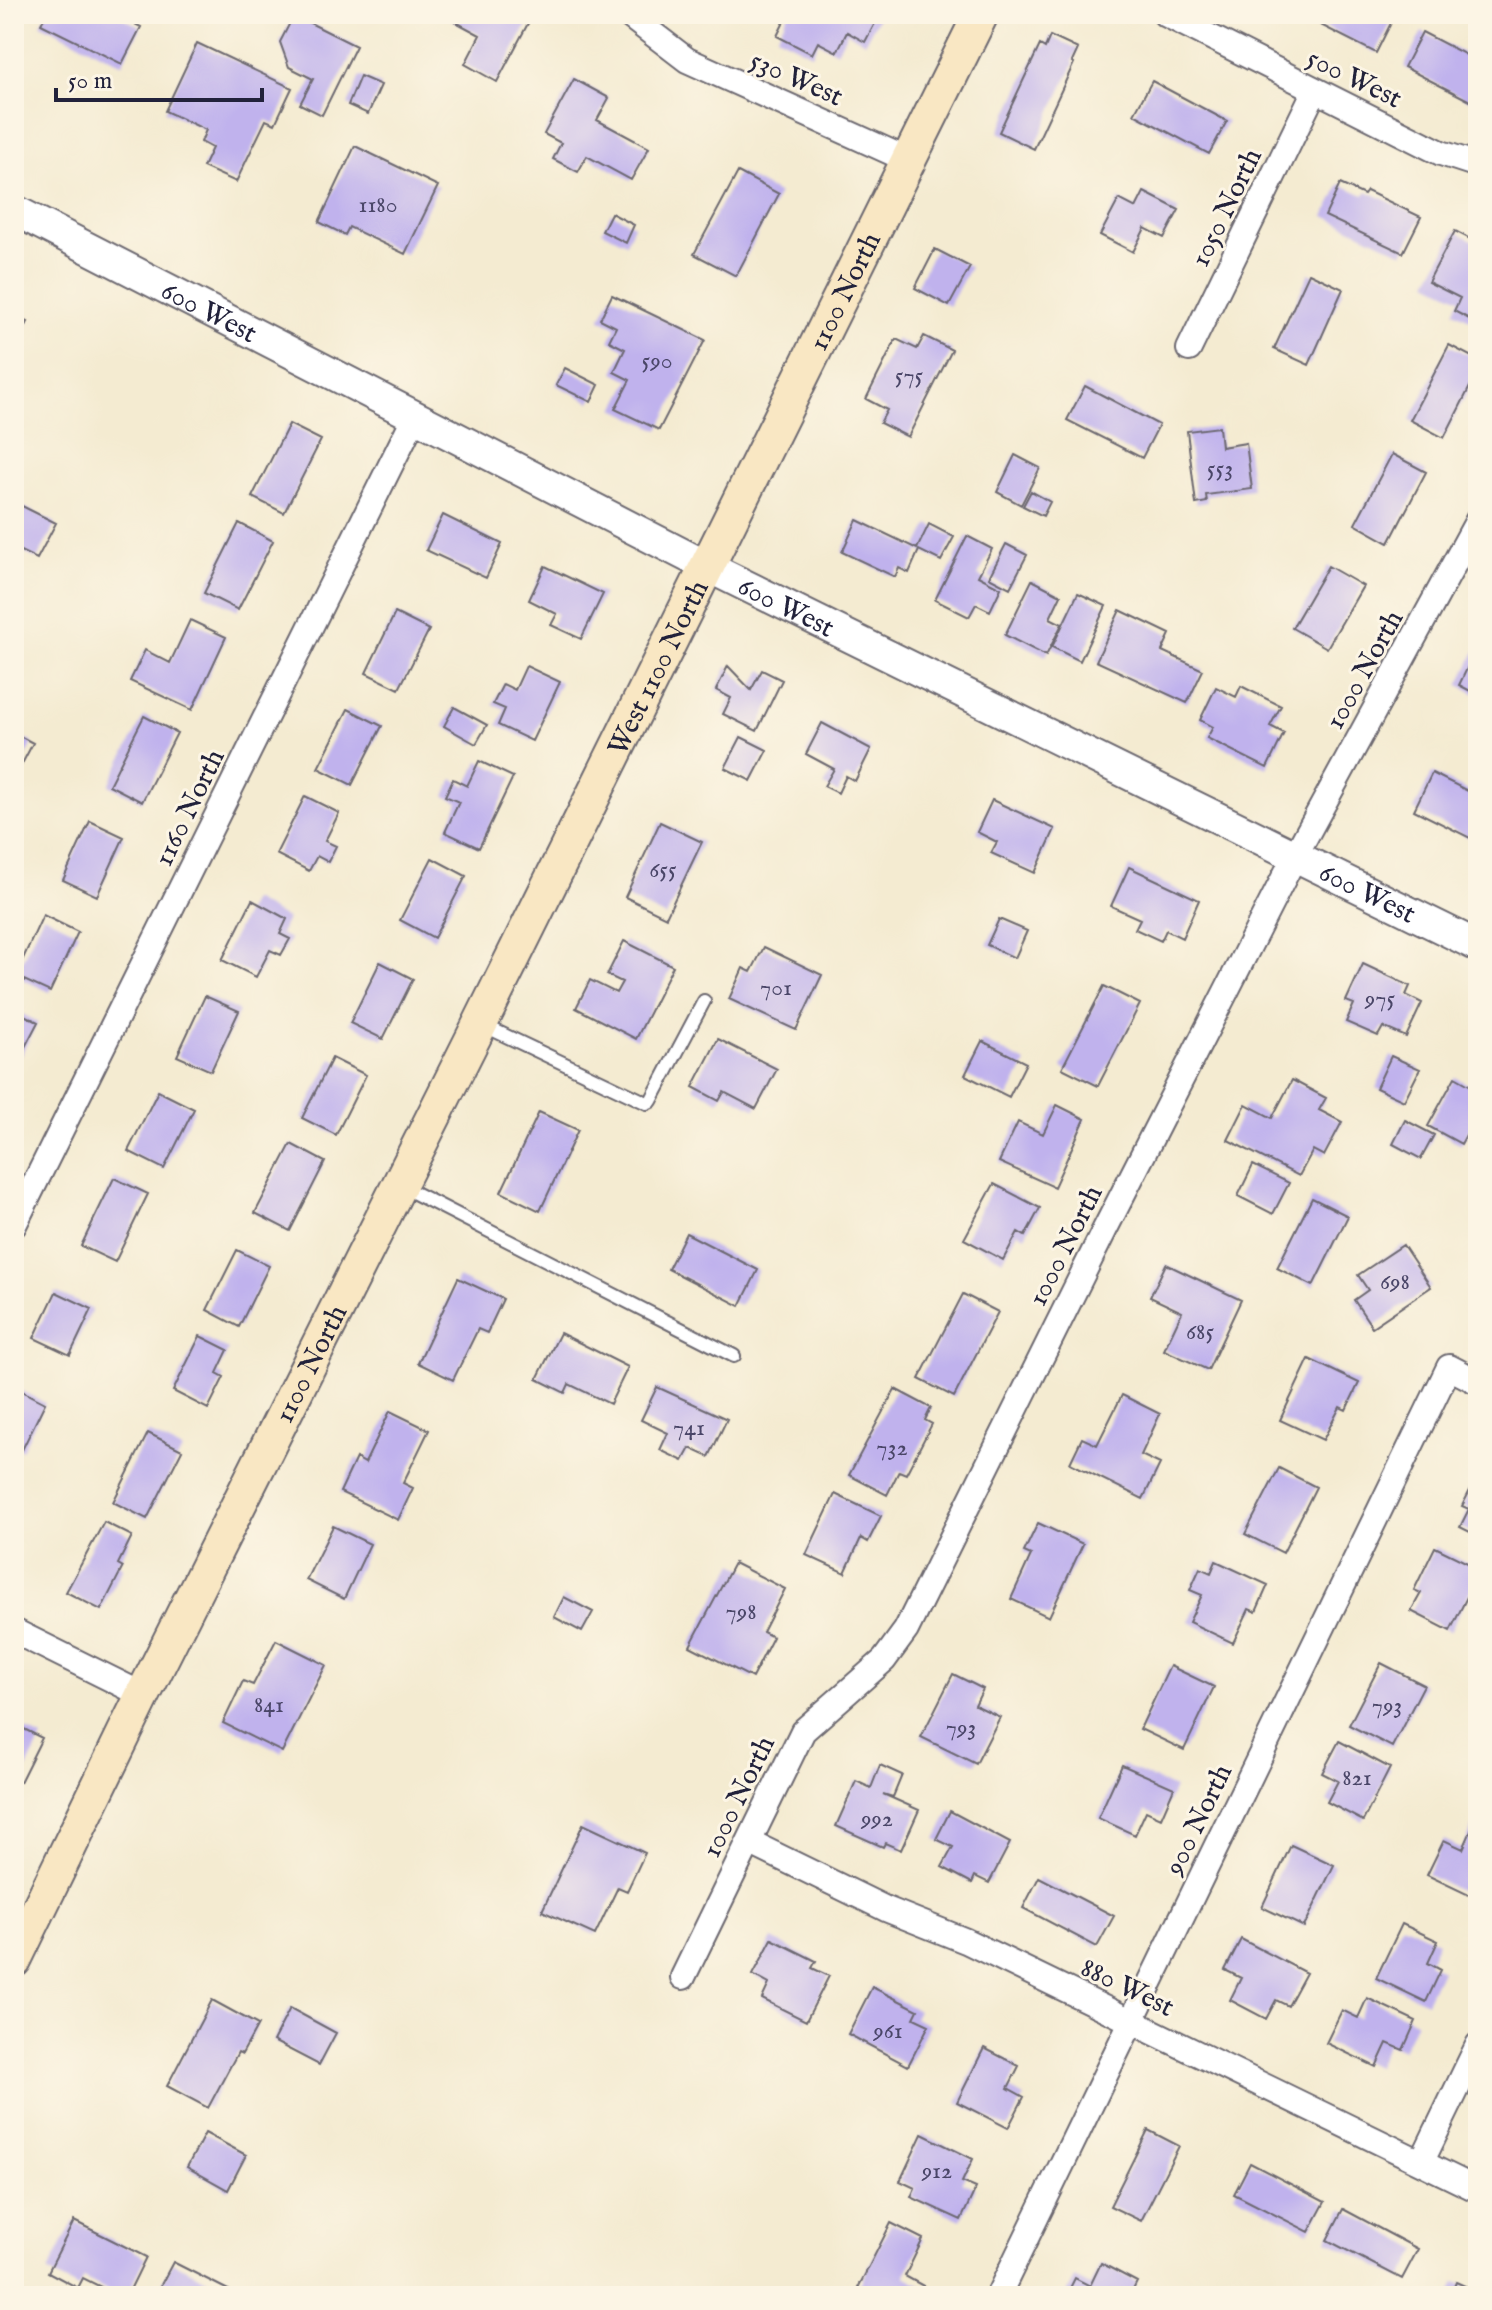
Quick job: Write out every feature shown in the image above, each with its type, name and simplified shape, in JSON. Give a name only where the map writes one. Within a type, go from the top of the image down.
[{"type":"main road","name":"1100 North","points":[[708,567],[981,14]]},
{"type":"main road","name":"West 1100 North","points":[[609,766],[708,567]]},
{"type":"main road","name":"1100 North","points":[[14,1960],[143,1695],[609,766]]},
{"type":"street","name":"530 West","points":[[627,14],[687,60],[908,160]]},
{"type":"street","name":"500 West","points":[[1165,14],[1441,153],[1478,165]]},
{"type":"street","name":"1050 North","points":[[1189,349],[1315,90]]},
{"type":"street","name":"600 West","points":[[14,210],[708,567],[1478,946]]},
{"type":"street","name":"1160 North","points":[[14,1225],[415,416]]},
{"type":"street","name":"1000 North","points":[[683,1977],[803,1731],[884,1660],[906,1630],[1295,856],[1478,520]]},
{"type":"street","name":"900 North","points":[[998,2296],[1449,1367],[1478,1382]]},
{"type":"street","points":[[14,1631],[143,1695]]},
{"type":"street","name":"880 West","points":[[749,1842],[886,1909],[966,1941],[1478,2190]]},
{"type":"street","points":[[1422,2161],[1478,2045]]},
{"type":"lane","points":[[480,1024],[647,1103],[651,1101],[704,1001]]},
{"type":"lane","points":[[399,1184],[734,1356]]},
{"type":"building","points":[[46,14],[120,14],[141,27],[122,64],[41,24]]},
{"type":"building","points":[[441,14],[533,14],[497,82],[465,64],[480,35]]},
{"type":"building","points":[[788,14],[880,14],[865,42],[847,32],[837,52],[818,42],[812,54],[777,36]]},
{"type":"building","points":[[1299,14],[1379,14],[1392,21],[1376,53]]},
{"type":"building","points":[[294,15],[356,46],[322,115],[300,104],[313,79],[289,67],[280,42]]},
{"type":"building","points":[[1422,32],[1478,61],[1478,105],[1404,67]]},
{"type":"building","points":[[1050,36],[1078,49],[1034,149],[999,132],[1040,45],[1045,48]]},
{"type":"building","points":[[197,43],[292,88],[275,124],[266,120],[236,182],[203,167],[212,148],[201,142],[206,130],[165,111]]},
{"type":"building","points":[[360,76],[381,85],[368,114],[348,105]]},
{"type":"building","points":[[574,79],[609,98],[597,120],[649,148],[631,180],[587,156],[578,172],[553,159],[561,143],[544,134]]},
{"type":"building","points":[[1152,81],[1227,121],[1209,154],[1134,114]]},
{"type":"building","points":[[355,146],[438,186],[405,254],[349,227],[345,235],[319,222]]},
{"type":"building","points":[[738,172],[779,194],[736,276],[694,254]]},
{"type":"building","points":[[1340,184],[1364,195],[1367,191],[1421,217],[1403,253],[1325,216]]},
{"type":"building","points":[[1144,192],[1179,210],[1164,238],[1145,228],[1133,252],[1100,235],[1119,199],[1136,208]]},
{"type":"building","points":[[611,213],[634,225],[626,243],[602,231]]},
{"type":"building","points":[[1455,231],[1478,243],[1477,323],[1454,311],[1460,298],[1428,282]]},
{"type":"building","points":[[935,249],[970,267],[949,306],[915,288]]},
{"type":"building","points":[[1309,273],[1343,289],[1309,365],[1274,349]]},
{"type":"building","points":[[14,292],[24,297],[15,316],[28,322],[14,349]]},
{"type":"building","points":[[612,295],[705,340],[659,430],[615,409],[630,380],[614,372],[625,349],[609,341],[616,327],[600,319]]},
{"type":"building","points":[[924,336],[952,350],[908,437],[880,423],[887,410],[866,399],[896,339],[917,349]]},
{"type":"building","points":[[1449,345],[1478,360],[1478,371],[1444,438],[1410,420]]},
{"type":"building","points":[[565,368],[599,385],[591,402],[556,385]]},
{"type":"building","points":[[1085,386],[1159,425],[1142,458],[1067,420]]},
{"type":"building","points":[[289,424],[321,440],[284,513],[252,497]]},
{"type":"building","points":[[1219,427],[1221,447],[1246,443],[1252,489],[1206,495],[1207,502],[1196,504],[1187,431]]},
{"type":"building","points":[[1392,454],[1426,472],[1389,543],[1355,524]]},
{"type":"building","points":[[1015,455],[1040,468],[1021,505],[997,492]]},
{"type":"building","points":[[1031,491],[1050,502],[1043,516],[1023,506]]},
{"type":"building","points":[[14,502],[56,523],[37,559],[14,548]]},
{"type":"building","points":[[443,515],[502,544],[486,578],[426,550]]},
{"type":"building","points":[[857,520],[917,549],[929,524],[954,537],[941,561],[919,550],[909,573],[899,568],[895,577],[842,552]]},
{"type":"building","points":[[239,523],[273,541],[238,610],[204,593]]},
{"type":"building","points":[[967,536],[992,549],[978,576],[1001,588],[990,611],[976,604],[969,617],[935,600]]},
{"type":"building","points":[[1006,544],[1027,555],[1010,588],[989,577]]},
{"type":"building","points":[[545,566],[603,594],[581,639],[551,625],[557,614],[529,600]]},
{"type":"building","points":[[1328,566],[1363,586],[1327,648],[1292,628]]},
{"type":"building","points":[[1032,580],[1061,595],[1050,618],[1062,624],[1046,656],[1005,635]]},
{"type":"building","points":[[1078,593],[1106,606],[1080,661],[1052,647]]},
{"type":"building","points":[[1120,610],[1170,634],[1162,651],[1203,670],[1187,703],[1096,661]]},
{"type":"building","points":[[395,613],[429,630],[399,689],[366,673]]},
{"type":"building","points":[[190,620],[226,637],[192,710],[130,681],[145,650],[170,663]]},
{"type":"building","points":[[1478,646],[1478,695],[1459,685]]},
{"type":"building","points":[[526,666],[560,682],[532,741],[498,725],[505,709],[493,704],[503,684],[515,690]]},
{"type":"building","points":[[728,666],[751,690],[762,670],[782,680],[757,731],[723,714],[731,698],[716,690]]},
{"type":"building","points":[[1241,686],[1281,706],[1270,726],[1284,733],[1267,768],[1207,738],[1213,727],[1200,720],[1216,687],[1236,697]]},
{"type":"building","points":[[454,707],[487,725],[476,744],[444,726]]},
{"type":"building","points":[[348,709],[382,726],[352,785],[318,768]]},
{"type":"building","points":[[144,716],[177,733],[142,802],[109,785]]},
{"type":"building","points":[[822,723],[871,749],[855,781],[846,776],[838,793],[824,786],[834,769],[806,754]]},
{"type":"building","points":[[14,733],[33,743],[14,779]]},
{"type":"building","points":[[741,737],[767,750],[751,781],[725,768]]},
{"type":"building","points":[[479,761],[513,777],[479,848],[445,832],[459,802],[445,796],[453,779],[467,786]]},
{"type":"building","points":[[1432,773],[1478,796],[1478,842],[1414,810]]},
{"type":"building","points":[[305,796],[339,813],[325,841],[336,846],[328,862],[317,856],[309,871],[276,854]]},
{"type":"building","points":[[992,800],[1055,829],[1035,873],[991,853],[997,842],[977,832]]},
{"type":"building","points":[[90,821],[124,837],[97,896],[63,880]]},
{"type":"building","points":[[660,822],[702,842],[666,917],[625,897]]},
{"type":"building","points":[[432,858],[466,876],[434,938],[400,920]]},
{"type":"building","points":[[1129,867],[1199,900],[1182,938],[1166,930],[1161,941],[1135,929],[1140,919],[1111,906]]},
{"type":"building","points":[[252,900],[287,919],[280,934],[290,939],[281,955],[270,950],[256,977],[222,960]]},
{"type":"building","points":[[43,915],[78,932],[50,992],[15,976]]},
{"type":"building","points":[[999,919],[1027,931],[1015,958],[987,945]]},
{"type":"building","points":[[624,941],[673,966],[636,1039],[576,1008],[590,980],[616,993],[622,982],[607,975]]},
{"type":"building","points":[[764,947],[822,975],[796,1030],[729,999],[743,968],[751,972]]},
{"type":"building","points":[[380,962],[413,979],[383,1039],[350,1023]]},
{"type":"building","points":[[1363,964],[1410,986],[1406,995],[1422,1003],[1406,1037],[1383,1027],[1378,1036],[1346,1022],[1354,1004],[1346,1001]]},
{"type":"building","points":[[1104,986],[1140,1004],[1098,1086],[1062,1068]]},
{"type":"building","points":[[205,996],[239,1011],[211,1071],[177,1056]]},
{"type":"building","points":[[14,1010],[38,1022],[14,1068]]},
{"type":"building","points":[[718,1039],[777,1069],[756,1109],[724,1092],[719,1101],[693,1087]]},
{"type":"building","points":[[982,1041],[1026,1063],[1009,1097],[965,1075]]},
{"type":"building","points":[[1391,1056],[1420,1069],[1404,1101],[1376,1088]]},
{"type":"building","points":[[332,1058],[366,1075],[336,1135],[302,1118]]},
{"type":"building","points":[[1455,1077],[1478,1090],[1478,1113],[1461,1144],[1428,1126]]},
{"type":"building","points":[[1292,1080],[1326,1098],[1319,1110],[1342,1122],[1324,1156],[1313,1150],[1299,1176],[1228,1140],[1246,1104],[1272,1118]]},
{"type":"building","points":[[158,1091],[194,1109],[164,1169],[128,1151]]},
{"type":"building","points":[[1057,1105],[1085,1119],[1054,1187],[999,1162],[1018,1122],[1043,1134]]},
{"type":"building","points":[[539,1112],[578,1130],[540,1211],[501,1192]]},
{"type":"building","points":[[1405,1120],[1434,1135],[1421,1159],[1393,1144]]},
{"type":"building","points":[[291,1144],[325,1162],[290,1231],[255,1213]]},
{"type":"building","points":[[1253,1165],[1289,1183],[1273,1214],[1238,1196]]},
{"type":"building","points":[[114,1178],[148,1194],[115,1262],[81,1246]]},
{"type":"building","points":[[994,1184],[1040,1208],[1025,1236],[1018,1232],[1003,1260],[964,1239]]},
{"type":"building","points":[[1312,1198],[1348,1216],[1313,1286],[1277,1268]]},
{"type":"building","points":[[686,1233],[758,1270],[740,1306],[668,1269]]},
{"type":"building","points":[[1403,1245],[1431,1287],[1372,1327],[1354,1300],[1368,1290],[1358,1275]]},
{"type":"building","points":[[237,1250],[269,1266],[239,1327],[207,1310]]},
{"type":"building","points":[[1166,1264],[1241,1300],[1208,1370],[1164,1350],[1182,1312],[1150,1297]]},
{"type":"building","points":[[458,1278],[503,1299],[487,1333],[478,1329],[453,1380],[418,1363]]},
{"type":"building","points":[[56,1292],[92,1309],[70,1355],[34,1338]]},
{"type":"building","points":[[963,1294],[998,1312],[954,1397],[919,1379]]},
{"type":"building","points":[[560,1333],[628,1367],[610,1404],[569,1384],[565,1393],[537,1379]]},
{"type":"building","points":[[200,1336],[228,1350],[217,1373],[224,1377],[208,1409],[173,1391]]},
{"type":"building","points":[[1309,1359],[1359,1383],[1346,1410],[1340,1407],[1323,1440],[1280,1420]]},
{"type":"building","points":[[14,1387],[45,1403],[22,1450],[14,1446]]},
{"type":"building","points":[[657,1387],[727,1419],[709,1457],[690,1448],[683,1461],[660,1450],[668,1433],[641,1420]]},
{"type":"building","points":[[895,1389],[931,1408],[925,1420],[932,1424],[906,1474],[899,1471],[887,1495],[849,1475]]},
{"type":"building","points":[[1122,1395],[1160,1414],[1141,1455],[1160,1464],[1143,1499],[1070,1463],[1082,1438],[1097,1445]]},
{"type":"building","points":[[390,1411],[429,1430],[403,1483],[413,1488],[398,1520],[340,1492],[356,1458],[365,1463]]},
{"type":"building","points":[[148,1433],[182,1450],[147,1519],[113,1502]]},
{"type":"building","points":[[1279,1468],[1316,1487],[1283,1553],[1245,1534]]},
{"type":"building","points":[[1478,1475],[1478,1536],[1460,1527],[1469,1509],[1462,1506]]},
{"type":"building","points":[[835,1494],[881,1516],[868,1542],[861,1538],[845,1573],[806,1555]]},
{"type":"building","points":[[104,1522],[132,1536],[118,1564],[123,1567],[101,1610],[66,1592]]},
{"type":"building","points":[[1038,1523],[1083,1544],[1049,1617],[1011,1599],[1031,1555],[1024,1552]]},
{"type":"building","points":[[333,1526],[370,1544],[344,1599],[306,1580]]},
{"type":"building","points":[[1435,1547],[1478,1568],[1478,1575],[1450,1631],[1411,1611],[1421,1593],[1414,1590]]},
{"type":"building","points":[[1216,1561],[1268,1585],[1256,1612],[1249,1609],[1233,1643],[1189,1622],[1202,1595],[1190,1590],[1200,1568],[1211,1573]]},
{"type":"building","points":[[734,1563],[785,1589],[763,1632],[773,1637],[752,1678],[690,1646]]},
{"type":"building","points":[[564,1597],[593,1612],[582,1632],[554,1617]]},
{"type":"building","points":[[276,1640],[326,1665],[282,1752],[223,1723],[243,1681],[253,1685]]},
{"type":"building","points":[[1381,1663],[1424,1685],[1392,1747],[1349,1725]]},
{"type":"building","points":[[1170,1666],[1214,1687],[1184,1750],[1140,1729]]},
{"type":"building","points":[[953,1674],[983,1689],[975,1705],[1000,1717],[976,1764],[921,1737]]},
{"type":"building","points":[[14,1724],[42,1738],[20,1782],[14,1778]]},
{"type":"building","points":[[1339,1741],[1390,1768],[1363,1821],[1327,1802],[1338,1781],[1322,1773]]},
{"type":"building","points":[[880,1765],[902,1775],[893,1797],[883,1794],[919,1810],[901,1850],[885,1843],[883,1847],[836,1826],[856,1781],[871,1788]]},
{"type":"building","points":[[1122,1765],[1174,1788],[1161,1818],[1146,1811],[1135,1835],[1098,1818]]},
{"type":"building","points":[[950,1811],[1010,1843],[989,1883],[975,1876],[972,1883],[942,1867],[953,1847],[936,1839]]},
{"type":"building","points":[[1475,1822],[1478,1824],[1478,1891],[1475,1898],[1427,1875],[1444,1840],[1463,1849]]},
{"type":"building","points":[[583,1824],[645,1853],[627,1891],[618,1887],[595,1935],[542,1911]]},
{"type":"building","points":[[1291,1845],[1334,1865],[1304,1927],[1262,1907]]},
{"type":"building","points":[[1039,1877],[1114,1916],[1097,1947],[1023,1908]]},
{"type":"building","points":[[1402,1924],[1438,1941],[1428,1963],[1441,1970],[1426,2002],[1376,1978]]},
{"type":"building","points":[[772,1939],[816,1961],[812,1968],[829,1976],[806,2021],[762,1999],[769,1984],[753,1975]]},
{"type":"building","points":[[1241,1939],[1306,1973],[1288,2006],[1276,2000],[1266,2019],[1230,2000],[1241,1978],[1225,1970]]},
{"type":"building","points":[[872,1987],[918,2010],[914,2018],[929,2025],[908,2066],[848,2034]]},
{"type":"building","points":[[1367,1998],[1416,2021],[1403,2050],[1387,2043],[1376,2067],[1326,2043],[1342,2010],[1358,2018]]},
{"type":"building","points":[[212,2000],[258,2025],[242,2054],[238,2052],[208,2108],[167,2086]]},
{"type":"building","points":[[290,2008],[336,2033],[319,2065],[273,2041]]},
{"type":"building","points":[[984,2048],[1019,2066],[1008,2088],[1024,2097],[1008,2128],[957,2102]]},
{"type":"building","points":[[1148,2130],[1179,2146],[1141,2221],[1110,2206]]},
{"type":"building","points":[[205,2133],[246,2155],[228,2190],[187,2167]]},
{"type":"building","points":[[922,2134],[973,2159],[962,2182],[976,2188],[961,2220],[911,2197],[915,2188],[900,2181]]},
{"type":"building","points":[[1250,2163],[1325,2202],[1309,2232],[1234,2194]]},
{"type":"building","points":[[14,2177],[22,2181],[14,2199]]},
{"type":"building","points":[[1343,2209],[1418,2249],[1402,2279],[1327,2240]]},
{"type":"building","points":[[74,2221],[146,2257],[127,2296],[119,2296],[83,2278],[78,2288],[48,2272]]},
{"type":"building","points":[[891,2223],[923,2239],[905,2276],[927,2288],[923,2296],[874,2296],[858,2288]]},
{"type":"building","points":[[173,2262],[240,2296],[155,2296]]},
{"type":"building","points":[[1101,2263],[1137,2282],[1130,2296],[1066,2296],[1075,2278],[1090,2286]]},
{"type":"building","points":[[1456,2282],[1478,2292],[1478,2296],[1450,2296]]}]
